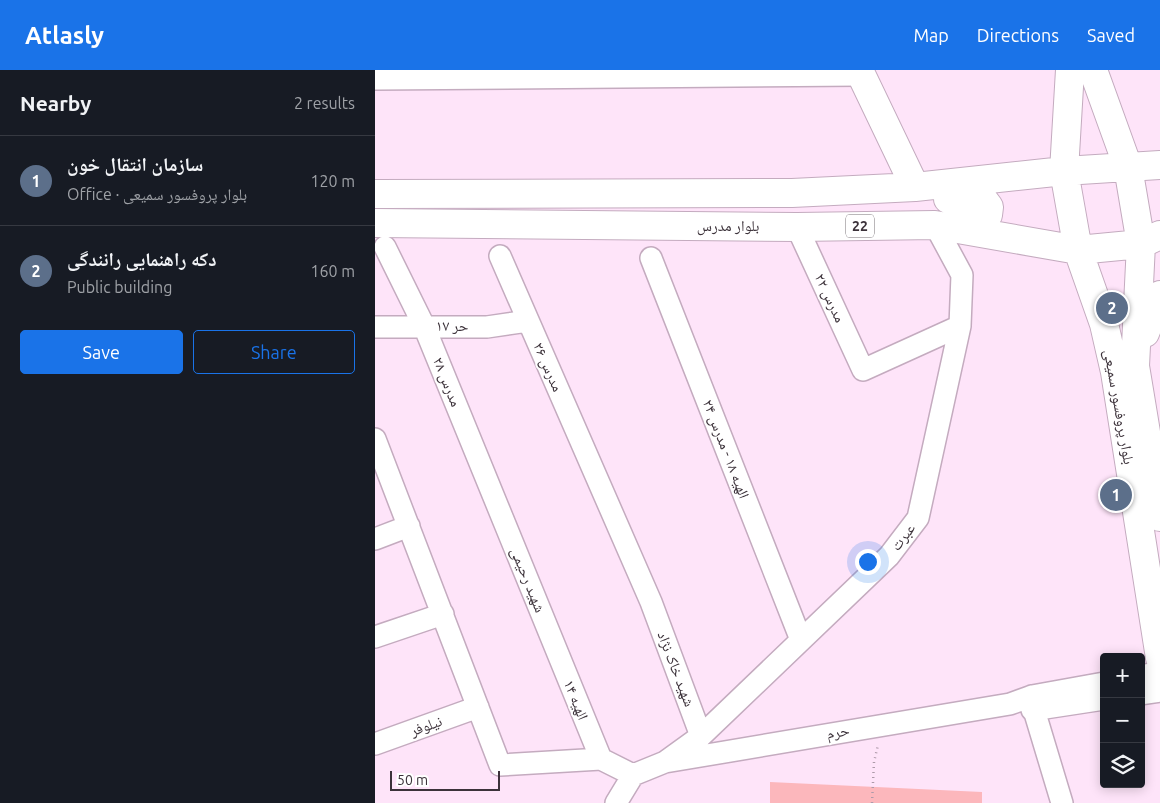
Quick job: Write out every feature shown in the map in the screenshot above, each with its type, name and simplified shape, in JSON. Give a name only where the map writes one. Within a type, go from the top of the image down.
[{"type":"main road","name":"بلوار پروفسور سمیعی","points":[[1070,70],[1064,171],[1078,250],[1104,324],[1115,372],[1158,646]]},
{"type":"main road","name":"بلوار پروفسور سمیعی","points":[[1093,70],[1128,167],[1151,239],[1135,366],[1154,442],[1160,517]]},
{"type":"main road","points":[[860,72],[915,187]]},
{"type":"main road","points":[[375,194],[792,192],[915,187],[1064,171],[1160,165]]},
{"type":"main road","points":[[792,192],[839,202],[869,203],[975,197],[983,199],[989,206],[988,215],[984,221],[942,226]]},
{"type":"main road","name":"بلوار مدرس","points":[[380,235],[942,226],[1078,250]]},
{"type":"main road","name":"22","points":[[1078,250],[1151,239]]},
{"type":"main road","points":[[1135,366],[1152,312],[1160,295]]},
{"type":"main road","points":[[1145,654],[1158,646]]},
{"type":"street","points":[[375,79],[860,72]]},
{"type":"street","name":"عبرت","points":[[665,762],[701,736],[889,556],[918,518],[960,326],[962,276],[942,226]]},
{"type":"street","name":"مدرس ۲۲","points":[[797,227],[863,370],[960,326]]},
{"type":"street","name":"مدرس ۲۸","points":[[380,235],[424,326],[503,520]]},
{"type":"street","name":"مدرس ۲۶","points":[[500,256],[651,602]]},
{"type":"street","name":"الهیه ۱۸ - مدرس ۲۴","points":[[651,258],[801,640]]},
{"type":"street","name":"حر ۱۷","points":[[375,327],[487,327],[528,321]]},
{"type":"street","points":[[376,439],[500,765],[601,759],[633,775]]},
{"type":"street","name":"شهید رحیمی","points":[[503,520],[552,640]]},
{"type":"street","points":[[375,539],[409,526]]},
{"type":"street","name":"شهید خاک نژاد","points":[[651,602],[701,736]]},
{"type":"street","points":[[375,637],[443,614]]},
{"type":"street","name":"الهیه ۱۴","points":[[552,640],[601,759]]},
{"type":"street","points":[[1145,675],[1160,672]]},
{"type":"street","name":"حرم","points":[[1033,703],[1100,684]]},
{"type":"street","points":[[1145,693],[1160,691]]},
{"type":"street","name":"حرم","points":[[665,762],[1010,704],[1100,699]]},
{"type":"street","points":[[1033,703],[1062,803]]},
{"type":"street","name":"نیلوفر","points":[[375,744],[478,707]]},
{"type":"street","points":[[616,803],[633,775],[665,762]]},
{"type":"path","points":[[873,803],[874,762],[884,724]]},
{"type":"shaded area","points":[[770,782],[982,792],[982,803],[770,803]]},
{"type":"place","name":"دکه راهنمایی رانندگی","points":[[1112,308]]},
{"type":"place","name":"سازمان انتقال خون","points":[[1116,495]]}]
